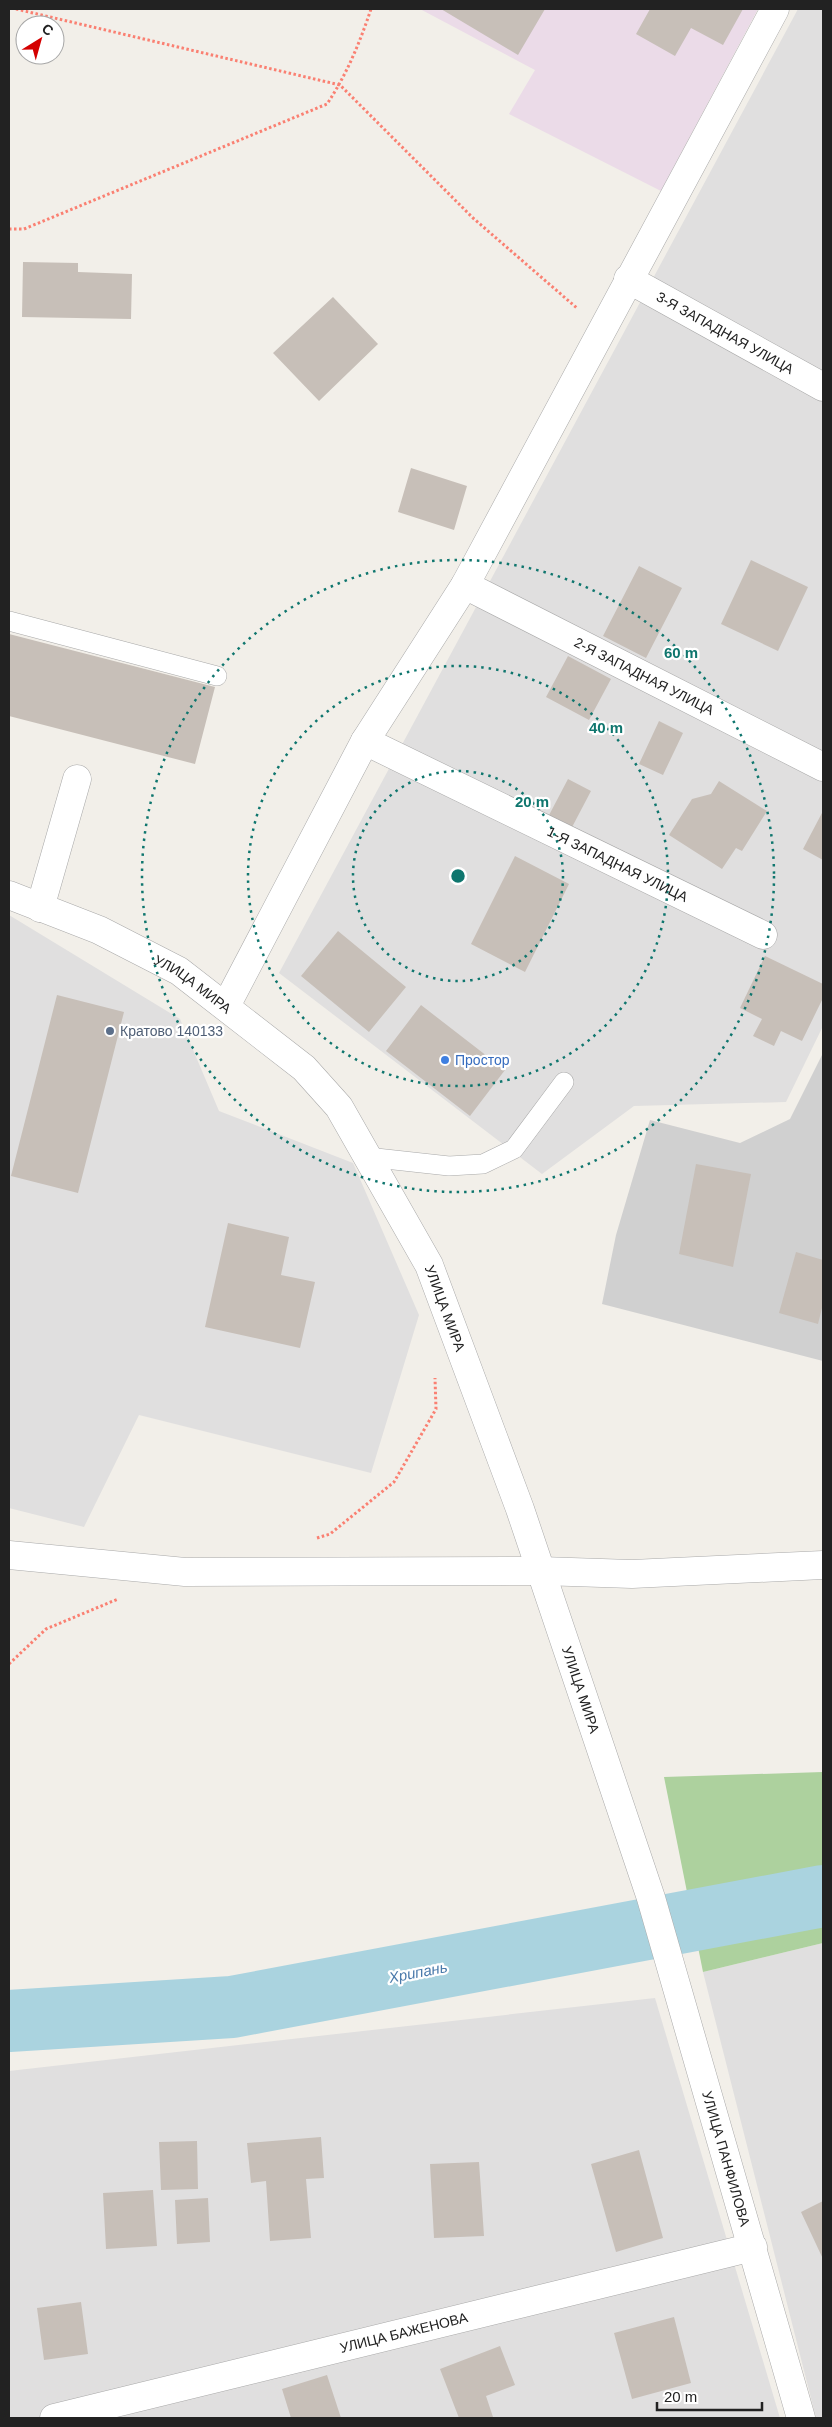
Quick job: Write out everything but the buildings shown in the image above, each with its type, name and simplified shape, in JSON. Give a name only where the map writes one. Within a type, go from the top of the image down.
[{"type":"street","points":[[226,1006],[365,741],[465,585],[775,9]]},
{"type":"street","name":"3-Я ЗАПАДНАЯ УЛИЦА","points":[[628,279],[823,387]]},
{"type":"street","name":"2-Я ЗАПАДНАЯ УЛИЦА","points":[[465,585],[823,767]]},
{"type":"street","name":"1-Я ЗАПАДНАЯ УЛИЦА","points":[[365,741],[763,935]]},
{"type":"street","points":[[40,908],[77,779]]},
{"type":"street","name":"УЛИЦА МИРА","points":[[9,895],[98,930],[179,971],[304,1068],[339,1107],[428,1266],[517,1500],[651,1898]]},
{"type":"street","points":[[9,1555],[185,1572],[540,1570],[632,1574],[823,1565]]},
{"type":"street","name":"УЛИЦА ПАНФИЛОВА","points":[[651,1898],[801,2418]]},
{"type":"street","name":"УЛИЦА БАЖЕНОВА","points":[[54,2418],[753,2247]]},
{"type":"lane","points":[[9,620],[217,676]]},
{"type":"lane","points":[[367,1157],[449,1166],[483,1164],[514,1149],[564,1082]]},
{"type":"path","points":[[16,9],[340,85],[474,218],[602,330]]},
{"type":"path","points":[[9,228],[24,229],[327,104],[340,85],[361,40],[371,9]]},
{"type":"path","points":[[311,1539],[330,1534],[394,1482],[436,1408],[434,1370]]},
{"type":"path","points":[[9,1664],[46,1629],[124,1597]]},
{"type":"shaded area","points":[[420,9],[758,9],[661,191],[509,114],[535,70]]},
{"type":"shaded area","points":[[798,9],[823,9],[823,1026],[786,1102],[634,1106],[542,1174],[279,973]]},
{"type":"shaded area","points":[[9,915],[180,1019],[219,1111],[353,1163],[419,1315],[371,1473],[139,1415],[84,1527],[9,1508]]},
{"type":"shaded area","points":[[823,1053],[823,1361],[602,1304],[616,1235],[650,1120],[740,1143],[790,1119]]},
{"type":"shaded area","points":[[823,1943],[823,2418],[816,2418],[703,1972]]},
{"type":"shaded area","points":[[655,1998],[780,2418],[9,2418],[9,2071]]},
{"type":"green space","points":[[823,1772],[823,1943],[703,1972],[664,1777]]},
{"type":"waterway","name":"Хрипань","points":[[9,2021],[232,2007],[823,1896]]},
{"type":"place","name":"Кратово 140133","points":[[110,1031]]},
{"type":"place","name":"Простор","points":[[445,1060]]}]
